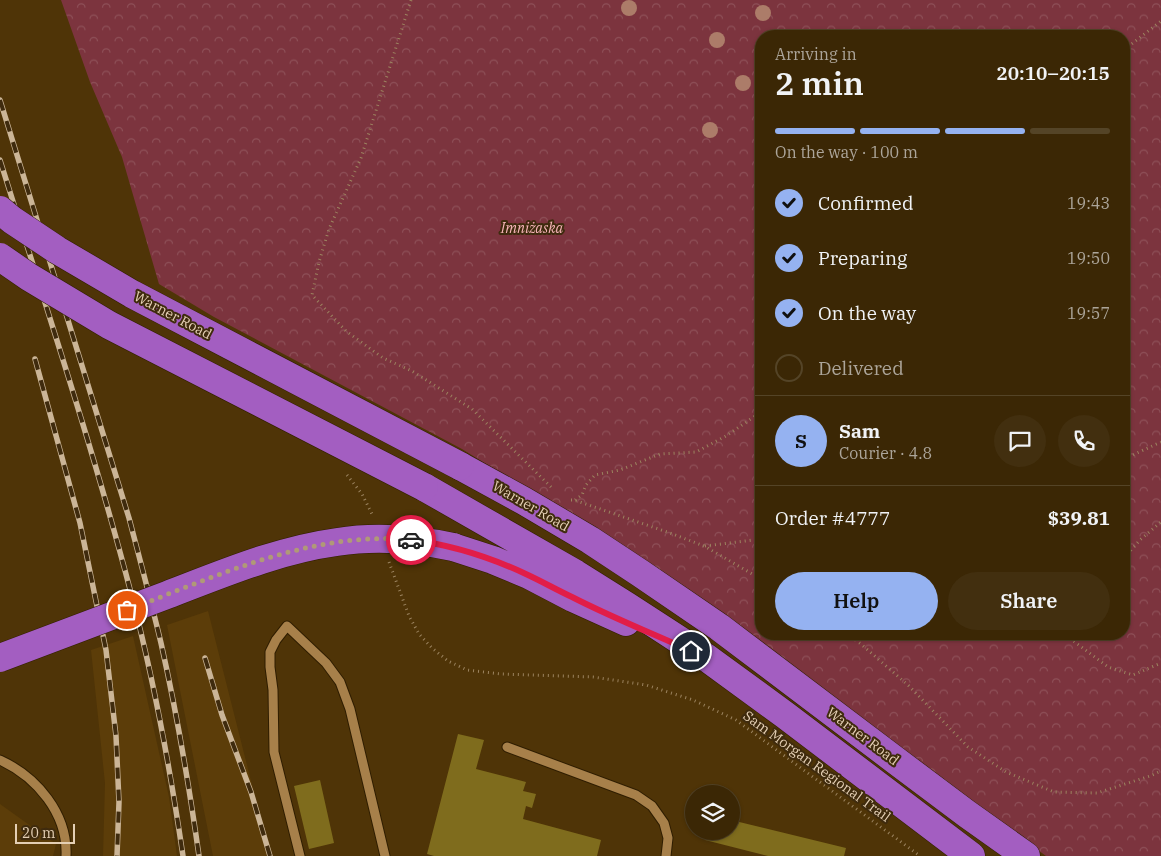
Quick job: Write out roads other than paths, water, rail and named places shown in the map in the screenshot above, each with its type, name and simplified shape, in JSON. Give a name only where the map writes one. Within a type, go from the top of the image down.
[{"type":"highway","name":"Warner Road","points":[[0,210],[57,250],[132,294],[460,466],[590,540],[719,627],[967,814],[1026,856]]},
{"type":"highway","points":[[0,257],[29,277],[109,325],[424,487],[576,574],[707,658],[971,856]]},
{"type":"highway","points":[[0,658],[241,567],[308,547],[338,541],[369,539],[432,543],[454,547],[493,560],[707,658]]},
{"type":"street","points":[[300,856],[274,752],[270,652],[276,640],[287,626],[326,663],[340,682],[350,709],[385,856]]},
{"type":"street","points":[[507,747],[636,795],[652,806],[664,823],[668,838],[666,856]]},
{"type":"street","points":[[0,760],[28,778],[51,803],[64,833],[66,856]]},
{"type":"railway","points":[[0,100],[129,518],[167,670],[199,856]]},
{"type":"railway","points":[[0,160],[85,430],[131,593],[161,724],[183,856]]},
{"type":"railway","points":[[35,359],[80,523],[106,650],[116,736],[119,802],[117,856]]},
{"type":"railway","points":[[205,658],[222,715],[251,792],[270,856]]},
{"type":"park label","name":"Imniżaska","points":[[532,228]]}]
